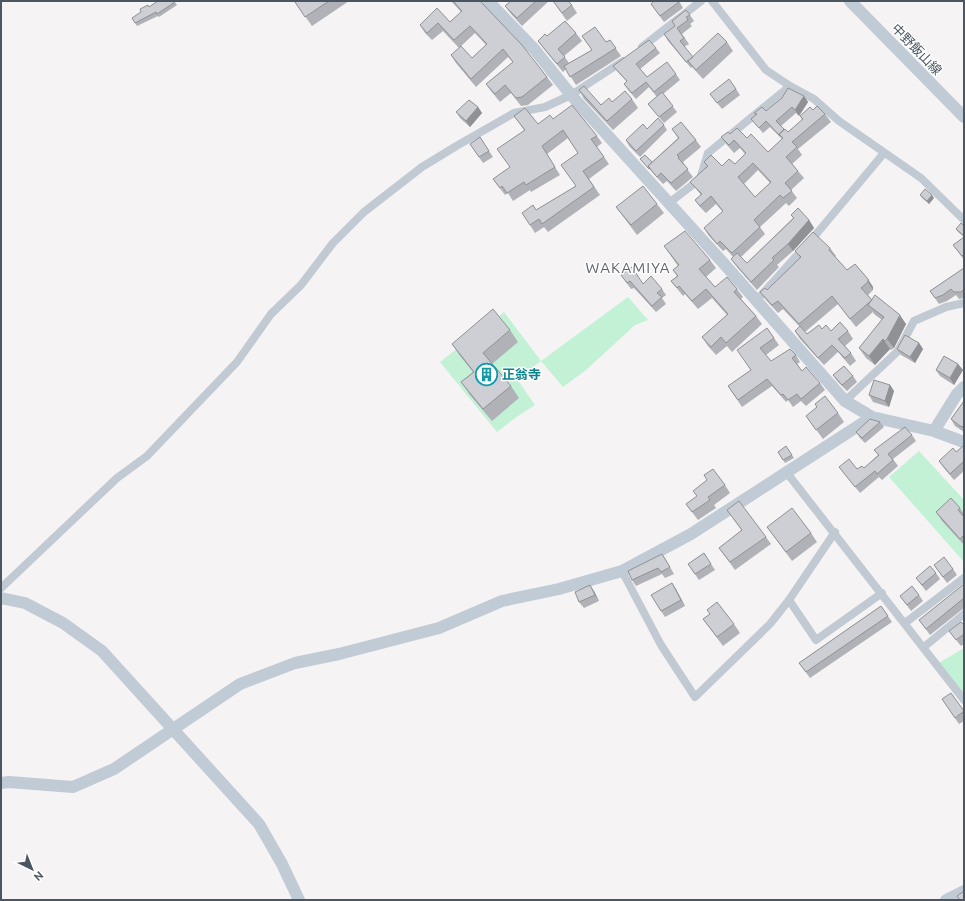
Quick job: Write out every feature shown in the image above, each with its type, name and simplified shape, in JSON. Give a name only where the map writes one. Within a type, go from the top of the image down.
[{"type":"street","points":[[488,1],[535,50],[571,95],[845,401],[872,417],[934,431],[964,442]]},
{"type":"street","points":[[1,588],[117,478],[147,456],[237,362],[271,314],[300,285],[333,243],[364,212],[422,167],[514,113],[545,107],[571,95],[631,56],[699,1]]},
{"type":"street","points":[[712,1],[766,70],[790,86],[814,99],[838,121],[921,178],[964,220]]},
{"type":"street","name":"中野飯山線","points":[[850,1],[964,117]]},
{"type":"street","points":[[669,203],[700,179],[708,153],[790,86]]},
{"type":"street","points":[[756,301],[818,232],[884,153]]},
{"type":"street","points":[[845,401],[898,351],[914,321],[946,307],[964,303]]},
{"type":"street","points":[[934,431],[957,394],[964,387]]},
{"type":"street","points":[[1,783],[9,782],[73,787],[114,769],[240,684],[295,663],[339,654],[439,628],[502,601],[559,589],[622,571],[691,534],[872,417]]},
{"type":"street","points":[[787,473],[835,532],[964,700]]},
{"type":"street","points":[[622,571],[661,645],[695,697],[770,624],[789,600],[835,532]]},
{"type":"street","points":[[905,623],[964,578]]},
{"type":"street","points":[[789,600],[816,640],[882,593]]},
{"type":"street","points":[[1,598],[25,603],[63,623],[102,651],[259,824],[282,864],[300,900]]},
{"type":"street","points":[[924,647],[964,614]]},
{"type":"street","points":[[946,900],[964,891]]},
{"type":"green space","points":[[628,297],[648,320],[635,325],[586,370],[563,387],[541,361]]},
{"type":"green space","points":[[504,312],[541,361],[517,379],[535,405],[497,432],[440,362]]},
{"type":"green space","points":[[919,451],[964,500],[964,562],[889,477]]},
{"type":"green space","points":[[964,648],[964,693],[961,695],[937,664]]},
{"type":"building","points":[[158,1],[175,2],[157,14],[156,12],[135,23],[132,18],[141,12],[140,9],[148,5],[149,7]]},
{"type":"building","points":[[329,1],[305,17],[295,2]]},
{"type":"building","points":[[453,1],[480,1],[522,45],[547,77],[522,97],[516,98],[505,85],[495,94],[486,84],[513,62],[503,49],[471,79],[451,55],[461,46],[472,58],[487,44],[470,26],[454,40],[438,23],[427,33],[420,25],[437,8],[450,22],[462,11]]},
{"type":"building","points":[[511,1],[536,1],[517,18],[505,6]]},
{"type":"building","points":[[553,1],[568,1],[572,5],[562,13]]},
{"type":"building","points":[[654,1],[679,2],[660,16],[651,4]]},
{"type":"building","points":[[686,10],[690,15],[686,17],[688,20],[677,28],[684,38],[680,41],[693,57],[686,62],[664,34],[675,26],[672,21]]},
{"type":"building","points":[[565,21],[576,33],[558,49],[565,57],[557,64],[538,41],[545,34],[547,36]]},
{"type":"building","points":[[595,27],[606,42],[610,40],[616,48],[570,77],[564,66],[592,50],[582,36]]},
{"type":"building","points":[[718,33],[727,42],[696,70],[688,61]]},
{"type":"building","points":[[649,40],[656,48],[636,64],[647,77],[667,62],[676,74],[654,92],[646,82],[632,93],[624,84],[627,81],[613,66]]},
{"type":"building","points":[[729,79],[736,89],[717,103],[710,94]]},
{"type":"building","points":[[584,86],[601,105],[609,98],[612,102],[625,91],[632,99],[607,121],[579,90]]},
{"type":"building","points":[[788,88],[804,96],[795,110],[792,107],[776,121],[784,129],[779,134],[780,136],[766,121],[759,128],[751,119],[757,114],[754,113],[762,107],[766,111],[782,98]]},
{"type":"building","points":[[662,92],[673,106],[659,117],[648,104]]},
{"type":"building","points":[[469,100],[478,107],[466,121],[456,112]]},
{"type":"building","points":[[572,105],[597,136],[591,139],[604,157],[583,171],[594,187],[542,224],[539,219],[530,225],[522,213],[533,205],[536,210],[576,186],[561,165],[578,153],[563,130],[542,146],[555,167],[526,185],[524,182],[507,193],[502,186],[500,188],[493,179],[510,167],[497,149],[525,130],[514,116],[525,108],[538,124],[550,115],[553,119]]},
{"type":"building","points":[[817,106],[825,114],[792,142],[797,147],[786,157],[798,171],[785,183],[792,191],[783,198],[780,195],[754,220],[760,227],[732,253],[720,241],[717,244],[704,228],[723,211],[711,196],[700,206],[695,200],[702,194],[690,182],[708,166],[704,162],[711,155],[722,166],[729,159],[735,164],[746,153],[734,140],[729,145],[721,137],[728,132],[730,134],[737,128],[747,138],[751,134],[768,152],[783,138],[779,134],[785,129],[788,132],[803,119],[800,116],[810,107],[813,110]],"holes":[[[753,163],[771,182],[755,197],[738,177]]]},
{"type":"building","points":[[658,118],[664,125],[636,151],[626,140],[643,124],[647,129]]},
{"type":"building","points":[[681,122],[696,140],[677,155],[688,169],[671,183],[661,173],[657,177],[648,166],[679,138],[672,129]]},
{"type":"building","points":[[480,137],[489,151],[479,157],[470,144]]},
{"type":"building","points":[[645,155],[652,162],[648,166],[649,169],[640,159]]},
{"type":"building","points":[[643,186],[657,204],[631,225],[616,207]]},
{"type":"building","points":[[925,189],[932,195],[927,201],[920,195]]},
{"type":"building","points":[[798,208],[809,220],[788,244],[772,258],[774,260],[751,282],[731,259],[737,253],[747,263],[794,218],[791,215]]},
{"type":"building","points":[[961,223],[964,226],[963,235],[956,229]]},
{"type":"building","points":[[685,231],[710,260],[699,269],[715,287],[727,277],[737,289],[734,292],[756,316],[726,343],[721,337],[711,347],[702,337],[728,314],[706,289],[692,301],[679,286],[677,288],[671,281],[678,276],[673,270],[679,265],[664,246]]},
{"type":"building","points":[[813,232],[830,248],[829,250],[847,270],[855,264],[868,279],[868,282],[861,288],[872,300],[850,319],[832,296],[799,324],[778,301],[772,305],[760,292],[765,288],[767,290],[801,257],[795,251]]},
{"type":"building","points":[[964,237],[964,254],[962,256],[953,245]]},
{"type":"building","points":[[632,267],[643,284],[651,276],[662,289],[657,293],[662,297],[652,306],[630,281],[627,283],[621,275]]},
{"type":"building","points":[[964,268],[964,289],[961,292],[954,292],[951,289],[943,295],[935,298],[930,291]]},
{"type":"building","points":[[875,295],[900,315],[887,339],[885,341],[883,339],[869,356],[859,348],[884,317],[868,305]]},
{"type":"building","name":"正翁寺","points":[[493,309],[510,330],[483,353],[511,386],[483,409],[461,382],[474,372],[452,344]]},
{"type":"building","points":[[840,322],[848,331],[838,339],[851,353],[845,358],[832,345],[818,358],[795,331],[800,326],[807,334],[819,325],[822,329],[826,325],[831,331]]},
{"type":"building","points":[[767,328],[774,338],[760,348],[771,361],[790,349],[796,355],[792,358],[802,371],[806,367],[820,383],[801,399],[797,394],[788,400],[783,394],[781,395],[767,379],[738,400],[728,386],[751,370],[737,350]]},
{"type":"building","points":[[905,335],[919,343],[910,357],[897,349]]},
{"type":"building","points":[[944,356],[958,364],[950,378],[936,370]]},
{"type":"building","points":[[844,366],[853,376],[842,385],[833,375]]},
{"type":"building","points":[[874,380],[890,385],[885,401],[869,395]]},
{"type":"building","points":[[825,396],[838,413],[816,430],[806,416],[817,407],[815,404]]},
{"type":"building","points":[[964,401],[964,427],[960,426],[951,419]]},
{"type":"building","points":[[870,419],[880,422],[862,438],[856,432]]},
{"type":"building","points":[[905,427],[912,435],[888,454],[893,460],[877,474],[875,471],[855,487],[839,467],[849,459],[857,469],[862,466],[864,468],[879,455],[874,450]]},
{"type":"building","points":[[786,446],[792,455],[783,460],[778,452]]},
{"type":"building","points":[[963,446],[964,461],[950,474],[939,461],[953,448],[956,452]]},
{"type":"building","points":[[713,469],[725,485],[708,497],[710,500],[692,512],[686,504],[697,496],[693,491],[707,480],[704,475]]},
{"type":"building","points":[[951,498],[960,508],[958,510],[964,517],[964,535],[960,539],[936,512]]},
{"type":"building","points":[[739,501],[766,537],[730,562],[719,548],[742,530],[727,510]]},
{"type":"building","points":[[792,508],[811,533],[786,552],[767,527]]},
{"type":"building","points":[[704,553],[711,564],[695,574],[688,564]]},
{"type":"building","points":[[662,554],[670,567],[661,572],[658,568],[632,580],[628,571]]},
{"type":"building","points":[[944,557],[953,569],[943,577],[934,565]]},
{"type":"building","points":[[930,566],[936,573],[922,585],[916,578]]},
{"type":"building","points":[[672,583],[681,600],[661,611],[651,595]]},
{"type":"building","points":[[964,584],[964,598],[926,629],[919,620]]},
{"type":"building","points":[[590,585],[595,595],[579,602],[575,592]]},
{"type":"building","points":[[912,586],[919,595],[907,605],[900,596]]},
{"type":"building","points":[[717,602],[734,624],[717,637],[703,619],[710,614],[707,610]]},
{"type":"building","points":[[881,606],[888,616],[806,672],[799,663]]},
{"type":"building","points":[[961,622],[964,625],[964,634],[956,640],[949,631]]},
{"type":"building","points":[[951,693],[964,711],[955,718],[942,699]]},
{"type":"building","points":[[964,891],[964,900],[960,900],[957,896]]},
{"type":"place","name":"正翁寺","points":[[487,374]]},
{"type":"district","name":"WAKAMIYA","points":[[628,268]]}]
